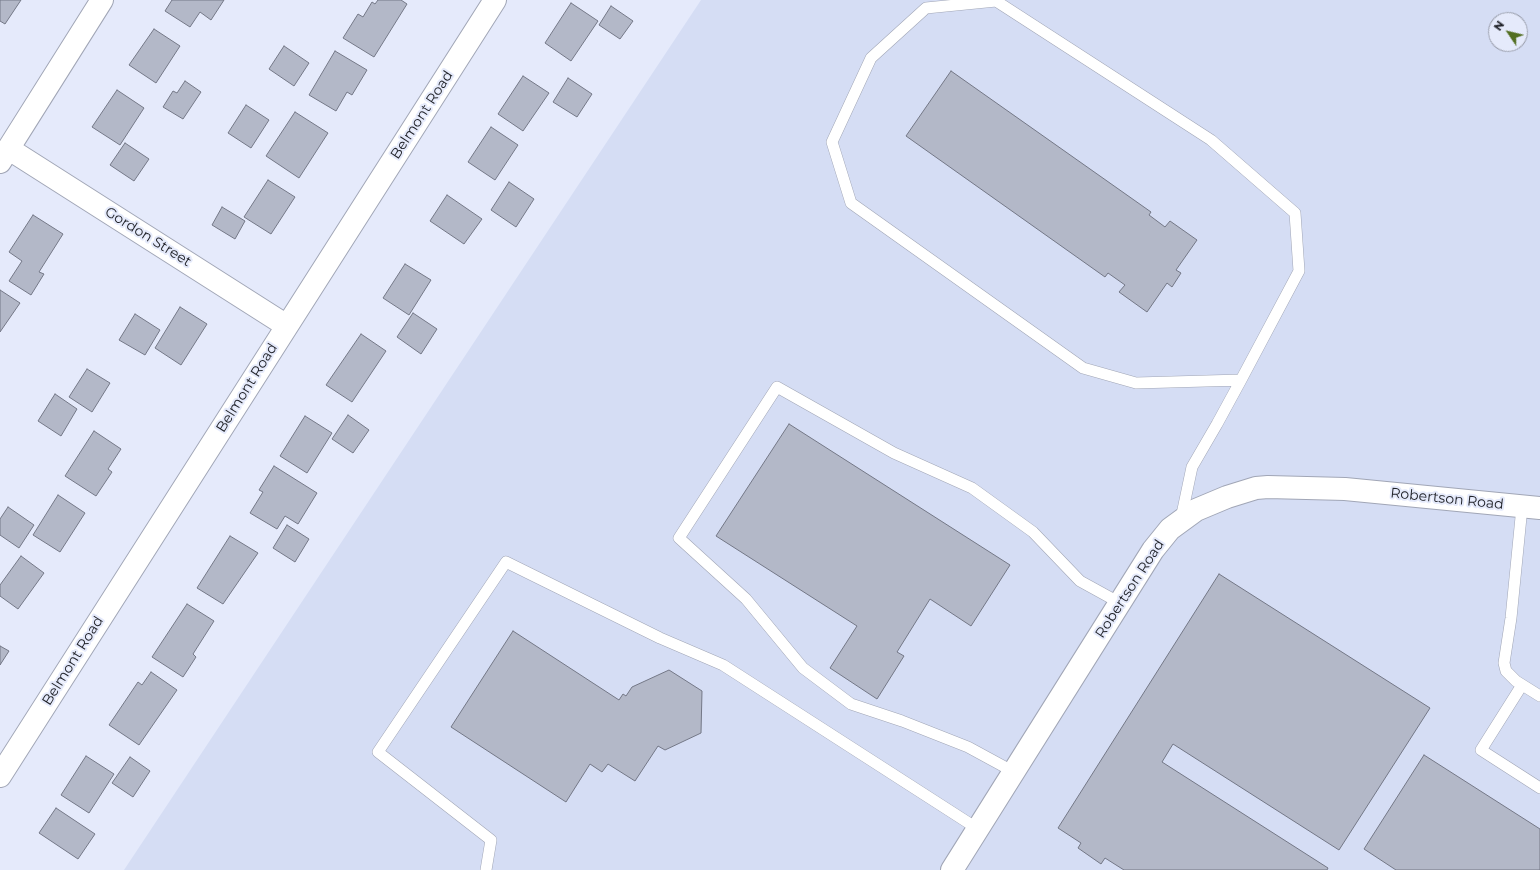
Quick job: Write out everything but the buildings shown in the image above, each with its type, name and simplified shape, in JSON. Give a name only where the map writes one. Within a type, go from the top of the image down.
[{"type":"street","points":[[4,155],[102,0]]},
{"type":"street","name":"Belmont Road","points":[[0,776],[496,0]]},
{"type":"street","name":"Gordon Street","points":[[4,155],[287,326]]},
{"type":"street","name":"Robertson Road","points":[[952,870],[1153,550],[1170,529],[1196,510],[1227,496],[1256,488],[1268,487],[1345,489],[1531,508]]},
{"type":"lane","points":[[1181,520],[1192,467],[1241,380],[1299,271],[1295,213],[1211,140],[996,1],[926,8],[871,58],[832,142],[851,203],[1083,368],[1136,383],[1241,380]]},
{"type":"lane","points":[[1014,772],[968,746],[902,721],[851,704],[803,668],[746,599],[679,538],[777,387],[894,453],[972,488],[1033,532],[1080,580],[1120,603]]},
{"type":"lane","points":[[1531,508],[1504,663],[1506,671],[1522,685],[1540,696]]},
{"type":"lane","points":[[486,870],[491,840],[378,752],[506,562],[660,638],[723,666],[978,828]]},
{"type":"lane","points":[[1522,685],[1480,750],[1540,788]]},
{"type":"shaded area","points":[[701,0],[1540,0],[1540,870],[124,870]]}]
